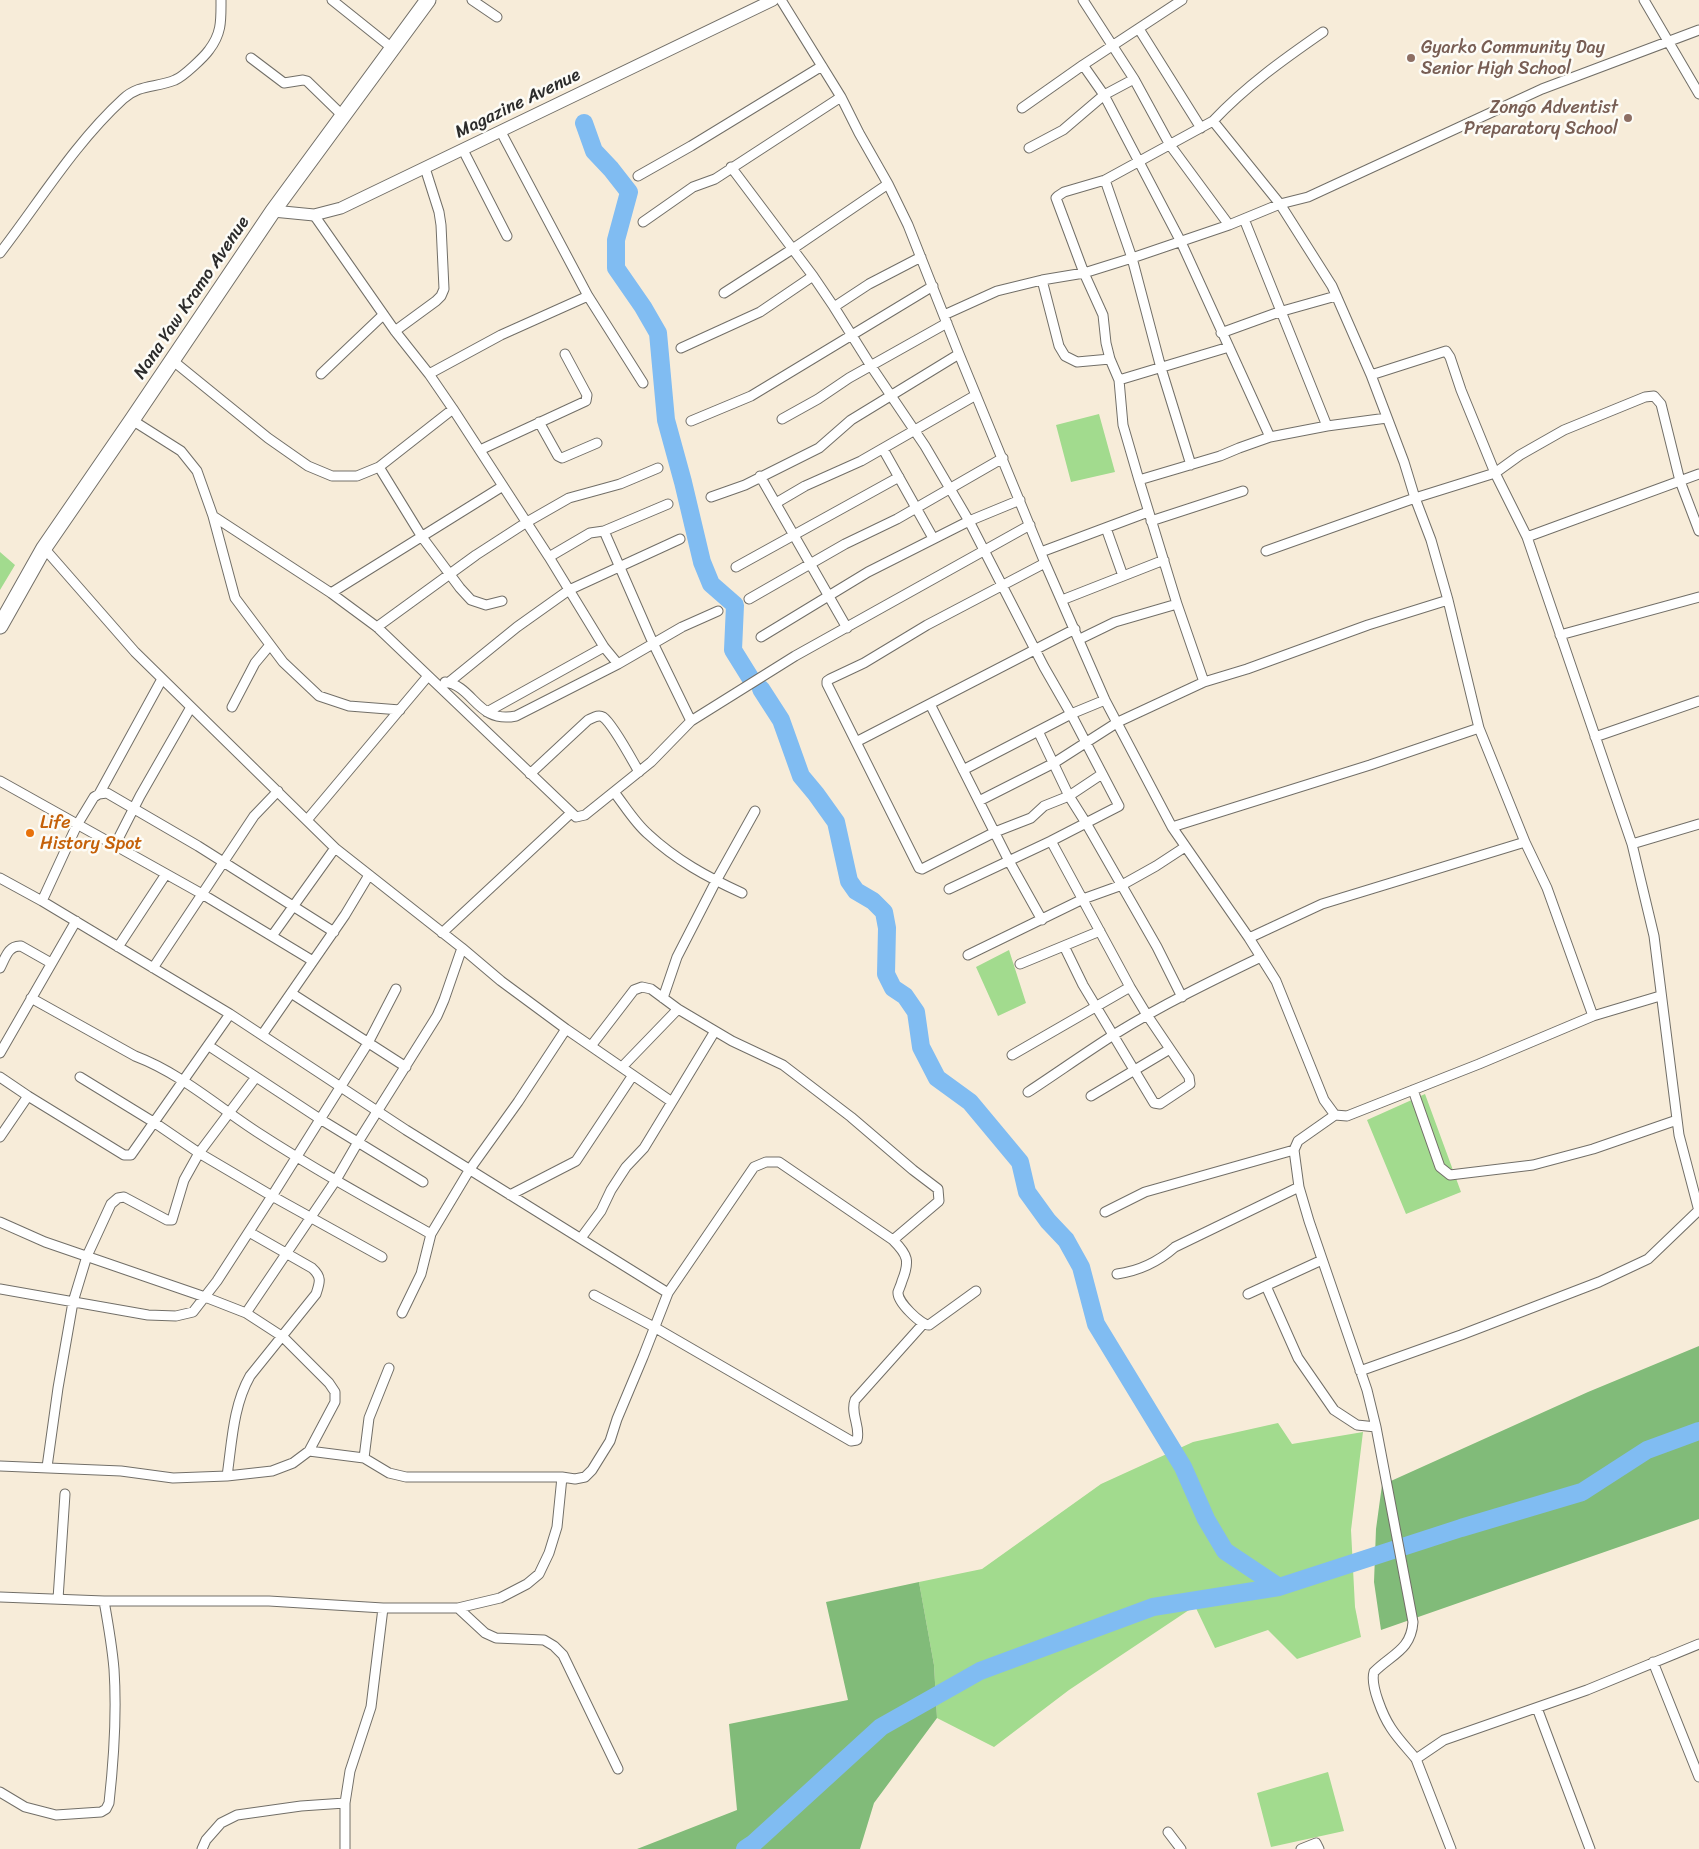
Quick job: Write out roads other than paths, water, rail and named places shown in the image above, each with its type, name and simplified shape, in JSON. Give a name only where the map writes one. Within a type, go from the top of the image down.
[{"type":"main road","name":"Nana Yaw Kramo Avenue","points":[[0,626],[44,548],[272,211],[428,0]]},
{"type":"street","points":[[0,253],[87,136],[123,99],[134,90],[178,80],[209,50],[221,26],[221,0]]},
{"type":"street","points":[[332,0],[392,48]]},
{"type":"street","points":[[472,0],[497,17]]},
{"type":"street","name":"Magazine Avenue","points":[[272,211],[314,215],[341,208],[773,0]]},
{"type":"street","points":[[781,0],[841,96],[908,225],[1041,552],[1106,700],[1172,827],[1249,938],[1276,981],[1324,1100],[1335,1115]]},
{"type":"street","points":[[1083,0],[1134,79],[1170,145],[1229,224]]},
{"type":"street","points":[[1022,108],[1082,65],[1182,0]]},
{"type":"street","points":[[1644,0],[1699,94]]},
{"type":"street","points":[[1139,29],[1201,128]]},
{"type":"street","points":[[782,419],[818,399],[946,319],[997,291],[1084,272],[1132,258],[1181,242],[1280,204],[1308,197],[1542,89],[1699,30]]},
{"type":"street","points":[[1204,682],[1149,516],[1123,425],[1119,380],[1110,359],[1106,343],[1103,315],[1084,272],[1056,198],[1064,192],[1106,180],[1213,121],[1228,105],[1274,66],[1323,32]]},
{"type":"street","points":[[251,58],[284,83],[307,81],[343,116]]},
{"type":"street","points":[[1082,65],[1104,95],[1181,242],[1270,437]]},
{"type":"street","points":[[638,176],[822,66]]},
{"type":"street","points":[[1029,148],[1063,130],[1104,95],[1134,79]]},
{"type":"street","points":[[643,222],[693,187],[715,178],[841,96]]},
{"type":"street","points":[[1213,121],[1280,204],[1332,286],[1371,375],[1431,540],[1448,600],[1479,728],[1525,842],[1547,888],[1593,1016]]},
{"type":"street","points":[[500,132],[588,296],[642,383]]},
{"type":"street","points":[[463,150],[507,236]]},
{"type":"street","points":[[395,331],[436,301],[444,289],[439,212],[425,168]]},
{"type":"street","points":[[731,168],[794,248],[950,488],[969,520],[1118,806],[1051,841],[949,889]]},
{"type":"street","points":[[1106,180],[1132,258],[1161,368],[1191,466]]},
{"type":"street","points":[[724,293],[888,184]]},
{"type":"street","points":[[314,215],[383,315],[429,374],[453,409],[549,557],[604,647],[618,664]]},
{"type":"street","points":[[1244,218],[1327,426]]},
{"type":"street","points":[[834,307],[869,284],[921,257]]},
{"type":"street","points":[[681,348],[760,312],[813,276]]},
{"type":"street","points":[[1042,280],[1059,346],[1065,356],[1077,362],[1110,359]]},
{"type":"street","points":[[691,421],[751,396],[933,286]]},
{"type":"street","points":[[429,374],[501,335],[588,296]]},
{"type":"street","points":[[1221,333],[1281,311],[1336,296]]},
{"type":"street","points":[[321,374],[383,315]]},
{"type":"street","points":[[1119,380],[1229,347]]},
{"type":"street","points":[[1360,1371],[1461,1335],[1599,1282],[1648,1259],[1699,1210],[1681,1144],[1660,996],[1654,936],[1632,844],[1527,537],[1495,472],[1446,351],[1371,375]]},
{"type":"street","points":[[480,450],[586,401],[587,395],[565,354]]},
{"type":"street","points":[[712,497],[745,485],[819,448],[851,420],[959,354]]},
{"type":"street","points":[[172,360],[268,438],[308,466],[332,476],[357,476],[379,467],[453,409]]},
{"type":"street","points":[[776,503],[805,486],[883,449],[976,395]]},
{"type":"street","points":[[1266,551],[1415,498],[1495,472],[1520,455],[1564,430],[1645,397],[1654,396],[1661,404],[1680,481],[1699,531]]},
{"type":"street","points":[[1139,480],[1191,466],[1270,437],[1327,426],[1387,418]]},
{"type":"street","points":[[132,420],[181,451],[197,471],[213,516],[235,598],[283,662],[319,696],[349,706],[400,710]]},
{"type":"street","points":[[539,422],[558,456],[562,458],[596,443]]},
{"type":"street","points":[[883,449],[933,538]]},
{"type":"street","points":[[749,599],[1003,458]]},
{"type":"street","points":[[379,467],[422,537],[471,600],[486,605],[502,601]]},
{"type":"street","points":[[377,627],[526,522],[569,498],[620,484],[658,468]]},
{"type":"street","points":[[1527,537],[1699,474]]},
{"type":"street","points":[[760,476],[846,628]]},
{"type":"street","points":[[736,566],[899,477]]},
{"type":"street","points":[[331,593],[503,486]]},
{"type":"street","points":[[1041,552],[1106,528],[1243,490]]},
{"type":"street","points":[[760,637],[868,572],[969,520],[1020,500]]},
{"type":"street","points":[[549,557],[590,533],[604,531],[668,504]]},
{"type":"street","points":[[213,516],[331,593],[377,627],[576,817],[585,815],[639,772],[691,722],[795,656],[1030,525]]},
{"type":"street","points":[[1106,528],[1123,576]]},
{"type":"street","points":[[604,531],[653,643],[691,722]]},
{"type":"street","points":[[448,683],[517,627],[569,590],[680,539]]},
{"type":"street","points":[[44,548],[135,652],[335,848],[501,981],[566,1029],[672,1102]]},
{"type":"street","points":[[1062,600],[1164,560]]},
{"type":"street","points":[[1046,563],[927,625],[864,663],[827,681],[827,684],[919,868],[925,869],[995,832],[1031,818],[1044,806],[1069,796],[1102,774]]},
{"type":"street","points":[[1560,636],[1699,597]]},
{"type":"street","points":[[979,801],[1054,763],[1118,722],[1204,682],[1248,670],[1368,625],[1448,600]]},
{"type":"street","points":[[1080,639],[1115,622],[1177,604]]},
{"type":"street","points":[[431,678],[456,685],[487,712],[501,718],[516,716],[618,664],[682,627],[718,611]]},
{"type":"street","points":[[856,742],[1075,629]]},
{"type":"street","points":[[232,707],[255,663],[270,645]]},
{"type":"street","points":[[487,712],[604,647]]},
{"type":"street","points":[[308,820],[400,710],[431,678]]},
{"type":"street","points":[[99,794],[162,679]]},
{"type":"street","points":[[964,770],[1071,714],[1106,700]]},
{"type":"street","points":[[1595,737],[1699,701]]},
{"type":"street","points":[[930,704],[1009,861],[1042,920]]},
{"type":"street","points":[[115,845],[191,707]]},
{"type":"street","points":[[530,774],[588,720],[596,716],[602,717],[610,726],[639,772]]},
{"type":"street","points":[[1172,827],[1370,766],[1479,728]]},
{"type":"street","points":[[1038,731],[1069,796],[1122,884],[1182,996]]},
{"type":"street","points":[[0,781],[202,894],[313,961]]},
{"type":"street","points":[[153,968],[254,816],[278,791]]},
{"type":"street","points":[[614,792],[647,833],[676,857],[701,874],[742,893]]},
{"type":"street","points":[[42,901],[77,825],[94,797],[106,793],[225,862],[334,932]]},
{"type":"street","points":[[663,998],[677,957],[755,811]]},
{"type":"street","points":[[442,932],[571,813]]},
{"type":"street","points":[[1632,844],[1699,824]]},
{"type":"street","points":[[1051,841],[1130,986],[1147,1015],[1189,1077],[1190,1084],[1157,1104],[1154,1103],[1114,1034],[1083,986],[1064,946]]},
{"type":"street","points":[[1249,938],[1322,904],[1525,842]]},
{"type":"street","points":[[968,955],[1082,899],[1122,884],[1156,866],[1185,847]]},
{"type":"street","points":[[272,936],[335,848]]},
{"type":"street","points":[[118,947],[166,874]]},
{"type":"street","points":[[262,1035],[334,932],[369,875]]},
{"type":"street","points":[[0,878],[76,921],[230,1014],[378,1112],[668,1293]]},
{"type":"street","points":[[0,1053],[76,921]]},
{"type":"street","points":[[1020,964],[1100,931]]},
{"type":"street","points":[[0,968],[11,948],[16,946],[21,946],[51,963]]},
{"type":"street","points":[[246,1313],[336,1180],[437,1016],[462,948]]},
{"type":"street","points":[[1028,1092],[1114,1034],[1182,996],[1261,956]]},
{"type":"street","points":[[1012,1055],[1130,986]]},
{"type":"street","points":[[591,1046],[634,990],[642,987],[652,989],[678,1009],[715,1031],[783,1065],[851,1117],[938,1189],[940,1201],[893,1240]]},
{"type":"street","points":[[0,1289],[148,1314],[176,1316],[193,1312],[249,1232],[341,1087],[368,1043],[396,990]]},
{"type":"street","points":[[291,993],[406,1067]]},
{"type":"street","points":[[1451,1849],[1416,1759],[1390,1727],[1374,1688],[1372,1677],[1374,1672],[1405,1647],[1412,1633],[1413,1622],[1368,1390],[1309,1221],[1300,1187],[1294,1150],[1298,1141],[1335,1115],[1347,1116],[1593,1016],[1660,996]]},
{"type":"street","points":[[31,998],[184,1081],[296,1158],[431,1234]]},
{"type":"street","points":[[622,1067],[678,1009]]},
{"type":"street","points":[[0,1077],[128,1156],[135,1152],[230,1014]]},
{"type":"street","points":[[402,1313],[421,1274],[431,1234],[470,1169],[518,1102],[566,1029]]},
{"type":"street","points":[[581,1238],[601,1211],[626,1167],[644,1148],[715,1031]]},
{"type":"street","points":[[208,1046],[320,1119],[423,1182]]},
{"type":"street","points":[[1091,1096],[1170,1049]]},
{"type":"street","points":[[510,1196],[576,1160],[633,1075]]},
{"type":"street","points":[[80,1077],[272,1196],[382,1257]]},
{"type":"street","points":[[47,1467],[73,1302],[87,1256],[111,1204],[118,1198],[124,1197],[167,1220],[172,1220],[181,1186],[199,1152],[230,1114],[256,1077]]},
{"type":"street","points":[[1413,1090],[1440,1167],[1450,1175],[1533,1165],[1594,1149],[1677,1120]]},
{"type":"street","points":[[0,1136],[28,1096]]},
{"type":"street","points":[[1105,1212],[1145,1192],[1294,1150]]},
{"type":"street","points":[[309,1451],[364,1458],[389,1473],[406,1477],[562,1477],[575,1479],[585,1477],[592,1470],[610,1441],[617,1419],[668,1293],[754,1167],[766,1162],[779,1162],[893,1240],[903,1250],[907,1258],[907,1270],[898,1292],[899,1299],[923,1324],[929,1325],[976,1290]]},
{"type":"street","points":[[1117,1274],[1138,1270],[1163,1257],[1175,1248],[1300,1187]]},
{"type":"street","points":[[0,1222],[45,1242],[246,1313],[283,1337],[329,1383],[334,1392],[335,1402],[309,1451],[293,1463],[272,1471],[227,1476],[173,1478],[121,1471],[0,1466]]},
{"type":"street","points":[[227,1476],[238,1403],[243,1389],[250,1376],[316,1294],[320,1281],[319,1274],[312,1268],[249,1232]]},
{"type":"street","points":[[1248,1294],[1322,1260]]},
{"type":"street","points":[[1266,1286],[1298,1358],[1334,1410],[1357,1425],[1376,1426]]},
{"type":"street","points":[[594,1295],[654,1327],[851,1441],[856,1440],[858,1434],[852,1407],[855,1400],[923,1324]]},
{"type":"street","points":[[364,1458],[369,1418],[388,1368]]},
{"type":"street","points":[[0,1598],[104,1601],[269,1601],[383,1608],[458,1608],[500,1598],[527,1584],[539,1574],[549,1553],[557,1527],[562,1477]]},
{"type":"street","points":[[58,1599],[65,1494]]},
{"type":"street","points":[[0,1792],[25,1807],[56,1815],[101,1812],[106,1809],[109,1802],[114,1753],[116,1711],[114,1668],[104,1601]]},
{"type":"street","points":[[345,1849],[345,1803],[350,1771],[371,1707],[383,1608]]},
{"type":"street","points":[[458,1608],[484,1634],[496,1638],[544,1640],[563,1655],[618,1769]]},
{"type":"street","points":[[1416,1759],[1444,1740],[1587,1690],[1699,1644]]},
{"type":"street","points":[[1653,1662],[1699,1775]]},
{"type":"street","points":[[1537,1708],[1590,1849]]},
{"type":"street","points":[[202,1849],[206,1840],[221,1822],[237,1815],[301,1806],[345,1803]]},
{"type":"street","points":[[1168,1832],[1181,1849]]},
{"type":"street","points":[[1301,1849],[1316,1843],[1319,1849]]},
{"type":"waterway","points":[[584,123],[594,151],[629,192],[616,240],[616,268],[643,307],[658,333],[666,420],[702,562],[711,584],[735,605],[733,650],[751,679]]},
{"type":"waterway","points":[[761,689],[781,720],[801,776],[836,822],[849,881],[856,891],[873,901],[884,912],[887,928],[886,974],[893,988],[905,996],[916,1012],[921,1047],[937,1078],[970,1102],[1020,1162],[1027,1192],[1048,1221],[1066,1240],[1081,1267],[1096,1324],[1183,1467],[1206,1519],[1225,1551],[1279,1587]]},
{"type":"waterway","points":[[745,1849],[754,1843],[881,1727],[980,1671],[1153,1607],[1279,1587],[1461,1528],[1582,1492],[1647,1450],[1699,1431]]},
{"type":"place","name":"Gyarko Community Day Senior High School","points":[[1411,58]]},
{"type":"place","name":"Zongo Adventist Preparatory School","points":[[1628,118]]},
{"type":"place","name":"Life History Spot","points":[[30,833]]}]
